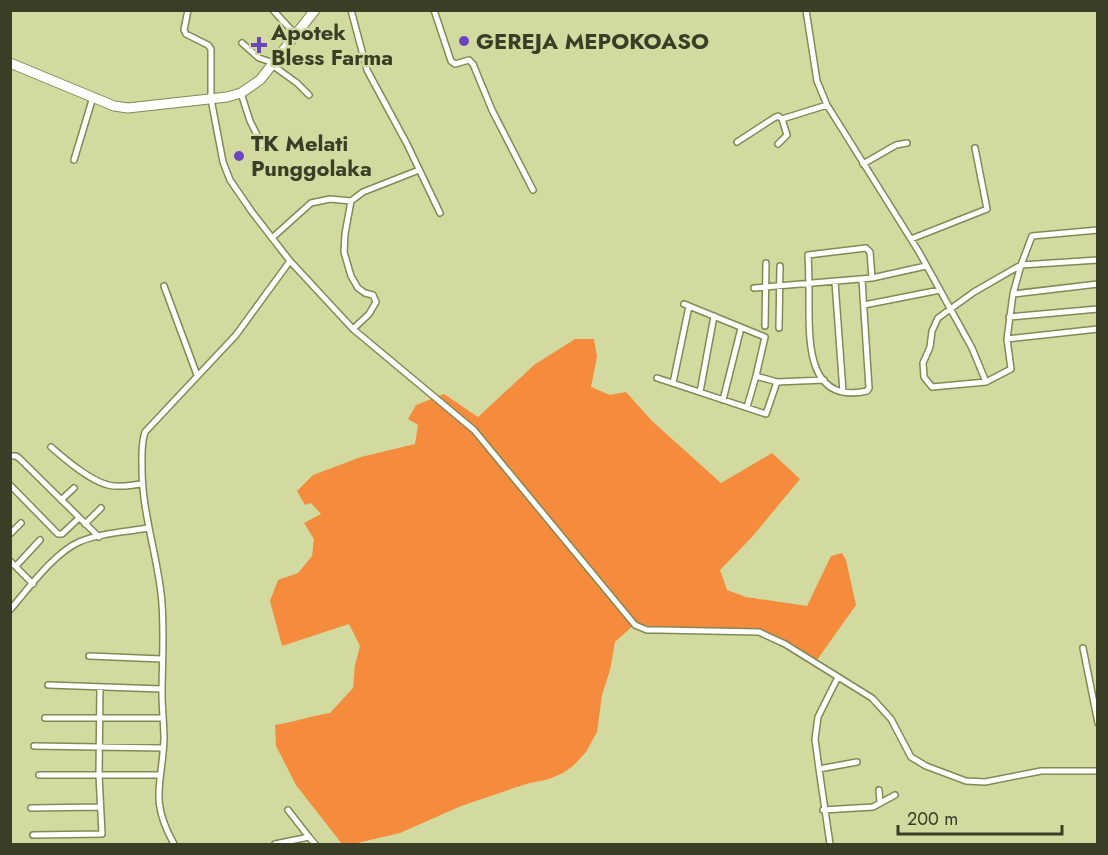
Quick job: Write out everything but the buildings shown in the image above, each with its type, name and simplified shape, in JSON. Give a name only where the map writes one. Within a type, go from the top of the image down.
[{"type":"highway","points":[[10,63],[114,106],[137,108],[211,99],[241,93],[260,80],[315,10]]},
{"type":"street","points":[[188,10],[185,24],[186,34],[208,45],[211,49],[211,99],[223,162],[230,180],[272,238],[290,261],[353,329],[474,430],[635,626],[647,630],[759,632],[785,644],[872,698],[891,719],[911,757],[926,766],[966,782],[985,782],[1041,771],[1098,771]]},
{"type":"street","points":[[273,10],[295,34]]},
{"type":"street","points":[[351,10],[367,70],[440,213]]},
{"type":"street","points":[[434,10],[450,59],[455,64],[469,60],[473,64],[492,110],[533,190]]},
{"type":"street","points":[[806,10],[816,81],[827,105],[911,239],[978,359],[986,382]]},
{"type":"street","points":[[242,43],[259,58],[273,64],[297,82],[309,95]]},
{"type":"street","points":[[241,93],[250,121],[262,145]]},
{"type":"street","points":[[74,160],[93,97]]},
{"type":"street","points":[[782,119],[827,105]]},
{"type":"street","points":[[737,142],[778,116],[782,119],[787,135],[778,144]]},
{"type":"street","points":[[862,164],[896,145],[907,143]]},
{"type":"street","points":[[911,239],[987,209],[975,148]]},
{"type":"street","points":[[272,238],[311,203],[330,199],[351,201],[363,192],[419,170]]},
{"type":"street","points":[[351,201],[344,252],[355,283],[361,291],[373,295],[376,302],[369,314],[353,329]]},
{"type":"street","points":[[1098,230],[1032,236],[1021,265],[1009,317],[1007,339],[1011,369],[986,382],[932,387],[924,377],[923,363],[930,347],[932,331],[938,318],[950,308],[1021,265],[1098,260]]},
{"type":"street","points":[[862,280],[869,388],[861,392],[836,391],[817,372],[813,362],[809,340],[808,255],[866,248],[870,252],[872,278]]},
{"type":"street","points":[[174,844],[164,824],[157,800],[163,748],[161,593],[142,484],[142,442],[146,432],[236,335],[290,261]]},
{"type":"street","points":[[765,326],[766,263]]},
{"type":"street","points":[[779,328],[780,266]]},
{"type":"street","points":[[754,288],[862,280],[926,266]]},
{"type":"street","points":[[835,282],[843,392]]},
{"type":"street","points":[[1013,294],[1098,284]]},
{"type":"street","points":[[164,286],[197,375]]},
{"type":"street","points":[[864,305],[940,290]]},
{"type":"street","points":[[673,383],[687,305],[765,337],[747,407]]},
{"type":"street","points":[[1009,317],[1098,309]]},
{"type":"street","points":[[700,392],[714,316]]},
{"type":"street","points":[[723,400],[741,328]]},
{"type":"street","points":[[1007,339],[1098,329]]},
{"type":"street","points":[[756,376],[777,382],[824,380]]},
{"type":"street","points":[[657,378],[766,414],[777,382]]},
{"type":"street","points":[[51,447],[66,460],[102,482],[117,486],[142,484]]},
{"type":"street","points":[[10,456],[16,456],[99,537]]},
{"type":"street","points":[[10,485],[58,534],[62,534],[79,518]]},
{"type":"street","points":[[61,500],[74,488]]},
{"type":"street","points":[[85,524],[101,507]]},
{"type":"street","points":[[10,534],[21,523]]},
{"type":"street","points":[[10,610],[71,546],[99,537],[148,528]]},
{"type":"street","points":[[33,584],[13,564],[40,540]]},
{"type":"street","points":[[1083,648],[1098,723]]},
{"type":"street","points":[[89,656],[162,659]]},
{"type":"street","points":[[830,844],[823,810],[815,739],[818,717],[838,677]]},
{"type":"street","points":[[48,685],[162,689]]},
{"type":"street","points":[[33,835],[102,834],[99,775],[100,687]]},
{"type":"street","points":[[45,718],[163,718]]},
{"type":"street","points":[[34,746],[163,748]]},
{"type":"street","points":[[819,769],[857,762]]},
{"type":"street","points":[[39,775],[159,775]]},
{"type":"street","points":[[879,790],[880,803]]},
{"type":"street","points":[[823,810],[873,807],[895,795]]},
{"type":"street","points":[[31,808],[100,807]]},
{"type":"street","points":[[288,810],[315,844]]},
{"type":"street","points":[[275,844],[309,837]]},
{"type":"shaded area","points":[[575,339],[594,339],[597,357],[591,387],[610,395],[626,392],[652,421],[721,483],[772,453],[800,479],[752,537],[720,570],[727,590],[746,597],[807,606],[831,556],[842,553],[846,560],[856,605],[817,660],[786,641],[759,630],[659,628],[636,623],[615,642],[610,670],[602,695],[597,732],[586,752],[573,766],[549,779],[526,784],[461,806],[400,833],[353,844],[342,844],[296,785],[276,746],[275,725],[330,713],[353,688],[355,665],[360,646],[349,624],[282,646],[270,601],[278,580],[298,573],[312,556],[314,539],[304,523],[321,514],[311,503],[305,505],[297,491],[313,475],[361,457],[415,444],[418,425],[408,419],[416,405],[444,394],[478,417],[534,365]]},
{"type":"place","name":"GEREJA MEPOKOASO","points":[[464,41]]},
{"type":"place","name":"Apotek Bless Farma","points":[[259,45]]},
{"type":"place","name":"TK Melati Punggolaka","points":[[239,156]]}]
